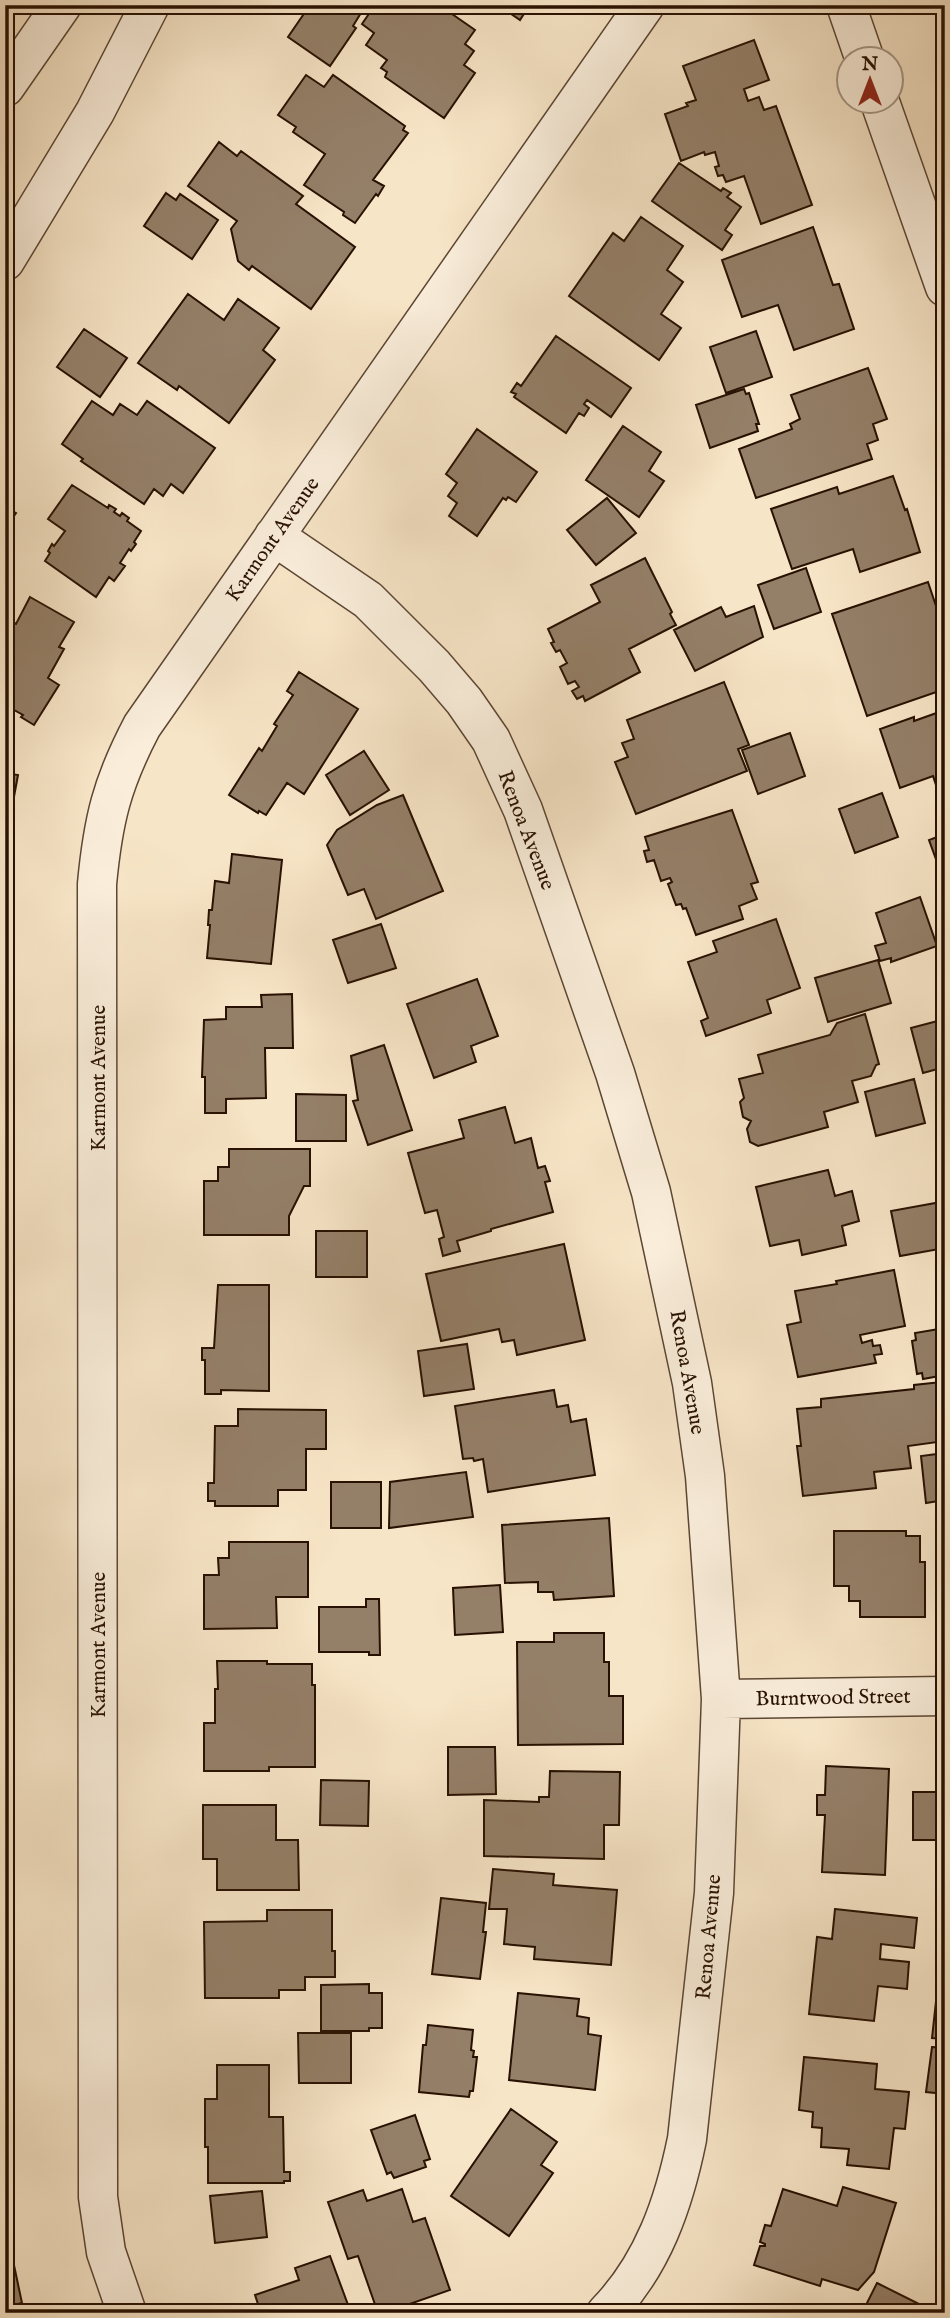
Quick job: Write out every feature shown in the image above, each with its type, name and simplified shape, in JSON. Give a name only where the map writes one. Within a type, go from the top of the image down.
[{"type":"street","points":[[5,87],[62,5]]},
{"type":"street","points":[[5,261],[95,112],[150,5]]},
{"type":"street","name":"Karmont Avenue","points":[[127,2313],[106,2252],[98,2197],[97,884],[101,840],[109,802],[122,763],[142,726],[645,5]]},
{"type":"street","points":[[846,5],[860,46]]},
{"type":"street","points":[[885,116],[945,287]]},
{"type":"street","name":"Renoa Avenue","points":[[274,536],[368,600],[434,666],[464,701],[491,740],[523,810],[615,1073],[651,1192],[692,1383],[705,1476],[721,1699],[714,1893],[687,2139],[679,2176],[653,2247],[634,2281],[606,2313]]},
{"type":"street","name":"Burntwood Street","points":[[721,1699],[945,1696]]},
{"type":"building","points":[[310,5],[360,5],[364,8],[353,26],[356,28],[330,66],[288,37]]},
{"type":"building","points":[[375,5],[439,5],[475,30],[465,44],[474,51],[464,65],[475,73],[444,118],[385,77],[387,72],[381,68],[387,60],[366,45],[374,33],[362,24]]},
{"type":"building","points":[[498,5],[528,5],[529,6],[520,20]]},
{"type":"building","points":[[754,40],[769,80],[744,89],[748,101],[759,97],[764,110],[776,106],[812,205],[761,224],[744,176],[726,182],[723,175],[718,176],[715,167],[719,166],[715,152],[705,155],[704,152],[681,161],[665,114],[688,106],[686,103],[696,100],[683,66]]},
{"type":"building","points":[[306,75],[324,87],[333,75],[405,126],[403,130],[408,133],[373,180],[384,186],[355,223],[343,215],[344,212],[304,185],[325,154],[293,132],[296,127],[278,115]]},
{"type":"building","points":[[219,142],[237,156],[241,151],[303,196],[296,204],[355,247],[311,309],[252,266],[249,270],[238,261],[231,229],[237,221],[188,186]]},
{"type":"building","points":[[679,163],[721,191],[723,188],[731,193],[727,197],[741,207],[725,230],[732,235],[722,250],[652,201]]},
{"type":"building","points":[[166,193],[176,200],[180,194],[218,220],[192,259],[144,226]]},
{"type":"building","points":[[641,217],[683,246],[667,270],[683,282],[661,314],[681,328],[659,360],[569,296],[613,233],[624,241]]},
{"type":"building","points":[[813,227],[833,285],[839,284],[854,329],[794,350],[778,305],[742,317],[722,260]]},
{"type":"building","points":[[188,294],[224,320],[238,299],[279,328],[263,350],[275,360],[229,423],[179,386],[177,390],[138,363]]},
{"type":"building","points":[[84,329],[127,358],[100,397],[57,367]]},
{"type":"building","points":[[756,331],[772,377],[726,393],[710,347]]},
{"type":"building","points":[[556,336],[631,388],[611,417],[587,400],[584,404],[589,408],[584,416],[579,413],[566,433],[514,397],[516,394],[511,392],[517,383],[521,386]]},
{"type":"building","points":[[868,368],[887,419],[873,424],[878,440],[867,444],[872,459],[756,498],[739,449],[792,429],[790,424],[800,419],[791,395]]},
{"type":"building","points":[[744,389],[746,394],[749,393],[759,424],[756,424],[758,431],[710,448],[696,405]]},
{"type":"building","points":[[92,401],[113,415],[120,404],[137,415],[147,401],[215,448],[183,493],[171,484],[163,496],[154,489],[144,504],[81,461],[83,459],[62,444]]},
{"type":"building","points":[[623,426],[661,452],[649,471],[664,481],[639,517],[586,480]]},
{"type":"building","points":[[477,429],[537,472],[516,502],[508,497],[506,500],[503,498],[477,536],[449,516],[457,503],[448,496],[457,483],[446,474]]},
{"type":"building","points":[[893,476],[905,510],[907,509],[920,552],[860,572],[853,549],[792,569],[771,509],[837,487],[839,494]]},
{"type":"building","points":[[72,485],[108,508],[109,505],[116,509],[114,512],[120,516],[122,513],[129,518],[127,521],[141,531],[134,542],[136,544],[131,551],[129,549],[120,563],[125,566],[114,581],[109,577],[96,597],[45,561],[52,544],[54,546],[65,531],[48,519]]},
{"type":"building","points":[[607,498],[636,533],[596,565],[567,530]]},
{"type":"building","points":[[5,507],[16,513],[5,529]]},
{"type":"building","points":[[645,558],[676,625],[629,649],[640,672],[585,701],[583,696],[577,699],[572,691],[579,687],[575,681],[568,684],[560,667],[567,663],[560,650],[556,652],[548,629],[600,602],[591,585]]},
{"type":"building","points":[[806,568],[821,612],[774,629],[758,585]]},
{"type":"building","points":[[928,582],[937,609],[945,606],[945,689],[867,716],[832,614]]},
{"type":"building","points":[[30,597],[74,622],[59,647],[64,649],[48,678],[59,685],[34,725],[5,705],[5,618],[16,624]]},
{"type":"building","points":[[754,606],[763,637],[695,671],[674,630],[721,607],[726,617]]},
{"type":"building","points":[[299,672],[358,709],[304,794],[287,783],[266,815],[259,811],[258,813],[229,795],[259,748],[262,751],[277,726],[274,724],[293,695],[287,691]]},
{"type":"building","points":[[724,682],[749,745],[738,749],[747,771],[636,814],[615,762],[628,757],[622,743],[634,739],[627,720]]},
{"type":"building","points":[[945,710],[945,792],[939,794],[933,776],[900,788],[880,729]]},
{"type":"building","points":[[790,733],[805,776],[758,794],[742,750]]},
{"type":"building","points":[[364,751],[389,790],[350,815],[326,775]]},
{"type":"building","points":[[5,773],[18,775],[11,813],[9,835],[13,836],[9,855],[5,854]]},
{"type":"building","points":[[882,793],[898,837],[855,853],[839,809]]},
{"type":"building","points":[[403,795],[443,891],[376,919],[364,889],[348,895],[327,845],[337,830],[377,805]]},
{"type":"building","points":[[732,810],[758,882],[751,884],[757,899],[739,906],[743,919],[696,935],[686,908],[683,909],[681,904],[676,905],[668,884],[672,882],[670,878],[661,881],[654,860],[647,862],[644,851],[649,850],[645,837]]},
{"type":"building","points":[[945,834],[945,884],[929,840]]},
{"type":"building","points":[[232,854],[282,860],[271,964],[207,958],[209,910],[212,910],[215,881],[229,883]]},
{"type":"building","points":[[920,897],[937,946],[891,962],[891,958],[880,961],[875,946],[886,943],[876,913]]},
{"type":"building","points":[[776,919],[800,988],[767,1000],[771,1013],[706,1036],[701,1021],[708,1018],[688,962],[717,952],[713,941]]},
{"type":"building","points":[[381,924],[396,968],[348,983],[333,940]]},
{"type":"building","points":[[878,960],[891,1003],[828,1022],[815,978]]},
{"type":"building","points":[[477,979],[498,1036],[471,1046],[476,1062],[434,1078],[407,1004]]},
{"type":"building","points":[[292,994],[293,1048],[265,1048],[266,1098],[226,1099],[226,1113],[205,1113],[205,1077],[202,1077],[204,1020],[226,1019],[226,1007],[262,1007],[261,995]]},
{"type":"building","points":[[865,1014],[879,1064],[871,1076],[852,1081],[858,1102],[824,1112],[828,1127],[758,1146],[750,1142],[747,1129],[751,1121],[743,1117],[740,1102],[744,1098],[739,1079],[763,1073],[758,1055],[830,1035],[837,1023]]},
{"type":"building","points":[[945,1019],[945,1067],[923,1073],[911,1028]]},
{"type":"building","points":[[384,1045],[412,1130],[368,1145],[353,1101],[358,1100],[351,1056]]},
{"type":"building","points":[[914,1079],[925,1123],[876,1136],[865,1092]]},
{"type":"building","points":[[296,1094],[346,1095],[346,1141],[296,1141]]},
{"type":"building","points":[[505,1107],[515,1143],[531,1138],[538,1168],[545,1166],[550,1181],[545,1182],[553,1212],[457,1241],[460,1251],[443,1256],[439,1239],[444,1237],[437,1210],[425,1213],[408,1153],[464,1138],[459,1120]]},
{"type":"building","points":[[229,1149],[310,1149],[310,1186],[304,1186],[289,1216],[289,1235],[204,1235],[204,1181],[218,1181],[218,1167],[229,1167]]},
{"type":"building","points":[[828,1170],[835,1196],[852,1191],[859,1221],[842,1226],[846,1245],[802,1255],[799,1240],[770,1246],[756,1187]]},
{"type":"building","points":[[941,1202],[945,1222],[945,1248],[900,1256],[891,1211]]},
{"type":"building","points":[[316,1231],[367,1231],[367,1277],[316,1277]]},
{"type":"building","points":[[564,1244],[585,1340],[517,1355],[514,1340],[502,1342],[499,1329],[441,1341],[426,1274]]},
{"type":"building","points":[[894,1270],[905,1326],[860,1335],[862,1343],[872,1340],[873,1346],[880,1345],[882,1354],[874,1355],[876,1363],[798,1377],[787,1325],[801,1322],[795,1291]]},
{"type":"building","points":[[218,1285],[269,1285],[269,1391],[221,1390],[221,1394],[205,1394],[205,1360],[202,1360],[202,1348],[214,1348]]},
{"type":"building","points":[[945,1328],[945,1375],[923,1379],[922,1373],[917,1374],[912,1341],[916,1340],[915,1333]]},
{"type":"building","points":[[467,1344],[474,1389],[424,1396],[418,1351]]},
{"type":"building","points":[[941,1382],[945,1441],[908,1446],[911,1468],[874,1472],[876,1488],[803,1496],[797,1446],[801,1446],[797,1409],[821,1407],[821,1399],[914,1389],[914,1385]]},
{"type":"building","points":[[554,1390],[557,1407],[568,1405],[571,1422],[586,1419],[595,1475],[488,1492],[483,1459],[463,1459],[455,1406]]},
{"type":"building","points":[[238,1409],[326,1410],[326,1449],[306,1449],[306,1490],[278,1490],[278,1506],[215,1506],[215,1501],[208,1501],[208,1483],[214,1483],[215,1426],[238,1426]]},
{"type":"building","points":[[945,1453],[945,1500],[926,1503],[921,1456]]},
{"type":"building","points":[[466,1472],[473,1517],[389,1528],[390,1482]]},
{"type":"building","points":[[331,1482],[381,1482],[381,1528],[331,1528]]},
{"type":"building","points":[[609,1518],[614,1596],[554,1600],[553,1592],[538,1592],[538,1582],[505,1583],[502,1525]]},
{"type":"building","points":[[834,1531],[906,1531],[906,1536],[920,1536],[920,1562],[925,1562],[925,1617],[860,1617],[860,1601],[849,1601],[849,1586],[834,1586]]},
{"type":"building","points":[[229,1542],[308,1542],[308,1597],[276,1597],[277,1628],[204,1629],[204,1575],[219,1575],[218,1558],[229,1558]]},
{"type":"building","points":[[500,1585],[503,1632],[455,1635],[453,1588]]},
{"type":"building","points":[[366,1599],[379,1599],[380,1655],[369,1655],[369,1652],[319,1652],[319,1607],[366,1607]]},
{"type":"building","points":[[554,1633],[604,1633],[604,1662],[609,1662],[609,1696],[623,1696],[623,1744],[518,1745],[517,1642],[554,1642]]},
{"type":"building","points":[[217,1661],[312,1664],[312,1685],[315,1685],[315,1767],[269,1767],[269,1771],[204,1771],[204,1723],[215,1723]]},
{"type":"building","points":[[448,1747],[495,1747],[496,1794],[448,1795]]},
{"type":"building","points":[[826,1766],[889,1769],[885,1875],[822,1872],[825,1815],[817,1815],[817,1795],[825,1795]]},
{"type":"building","points":[[550,1771],[620,1772],[619,1825],[604,1825],[604,1859],[484,1856],[484,1800],[539,1802],[539,1797],[549,1797]]},
{"type":"building","points":[[321,1780],[369,1781],[368,1826],[320,1825]]},
{"type":"building","points":[[913,1792],[945,1792],[945,1840],[913,1840]]},
{"type":"building","points":[[203,1805],[276,1805],[276,1840],[298,1840],[299,1890],[217,1890],[217,1859],[203,1859]]},
{"type":"building","points":[[493,1869],[554,1874],[553,1885],[617,1890],[611,1965],[534,1959],[535,1947],[504,1944],[507,1909],[489,1909]]},
{"type":"building","points":[[441,1898],[486,1903],[483,1932],[486,1932],[480,1979],[432,1974]]},
{"type":"building","points":[[835,1909],[917,1918],[914,1948],[881,1944],[880,1959],[909,1962],[907,1989],[878,1986],[874,2021],[809,2014],[817,1937],[832,1939]]},
{"type":"building","points":[[267,1910],[332,1910],[335,1977],[305,1977],[305,1990],[279,1990],[279,1998],[205,1998],[204,1922],[267,1921]]},
{"type":"building","points":[[369,1984],[369,1993],[382,1993],[382,2028],[369,2028],[369,2031],[321,2031],[321,1985]]},
{"type":"building","points":[[937,1992],[945,1993],[945,2039],[932,2038]]},
{"type":"building","points":[[518,1993],[579,1999],[577,2016],[589,2018],[588,2034],[601,2036],[595,2090],[509,2080]]},
{"type":"building","points":[[428,2025],[473,2030],[471,2050],[474,2051],[473,2057],[477,2057],[473,2091],[470,2091],[469,2097],[419,2092],[423,2045],[426,2045]]},
{"type":"building","points":[[298,2033],[351,2033],[351,2083],[299,2083]]},
{"type":"building","points":[[932,2047],[945,2048],[945,2094],[926,2092]]},
{"type":"building","points":[[804,2057],[877,2064],[875,2089],[909,2092],[905,2129],[894,2128],[889,2169],[847,2165],[849,2149],[821,2147],[822,2128],[812,2127],[813,2112],[799,2110]]},
{"type":"building","points":[[217,2065],[269,2065],[269,2117],[283,2117],[284,2172],[290,2172],[290,2181],[208,2183],[205,2099],[217,2099]]},
{"type":"building","points":[[511,2109],[557,2142],[541,2165],[553,2173],[509,2236],[451,2196]]},
{"type":"building","points":[[415,2115],[430,2159],[424,2161],[426,2167],[394,2178],[391,2172],[387,2174],[371,2130]]},
{"type":"building","points":[[843,2187],[896,2203],[874,2272],[858,2290],[822,2279],[820,2286],[754,2265],[760,2246],[765,2246],[760,2242],[765,2225],[771,2226],[783,2189],[837,2206]]},
{"type":"building","points":[[402,2189],[413,2222],[425,2218],[450,2290],[378,2313],[358,2256],[348,2259],[328,2202],[363,2190],[367,2201]]},
{"type":"building","points":[[262,2191],[267,2237],[215,2243],[210,2196]]},
{"type":"building","points":[[11,2251],[22,2303],[5,2307],[5,2253]]},
{"type":"building","points":[[330,2256],[351,2313],[261,2313],[255,2295],[299,2280],[295,2268]]},
{"type":"building","points":[[877,2283],[923,2306],[919,2313],[862,2313]]}]
